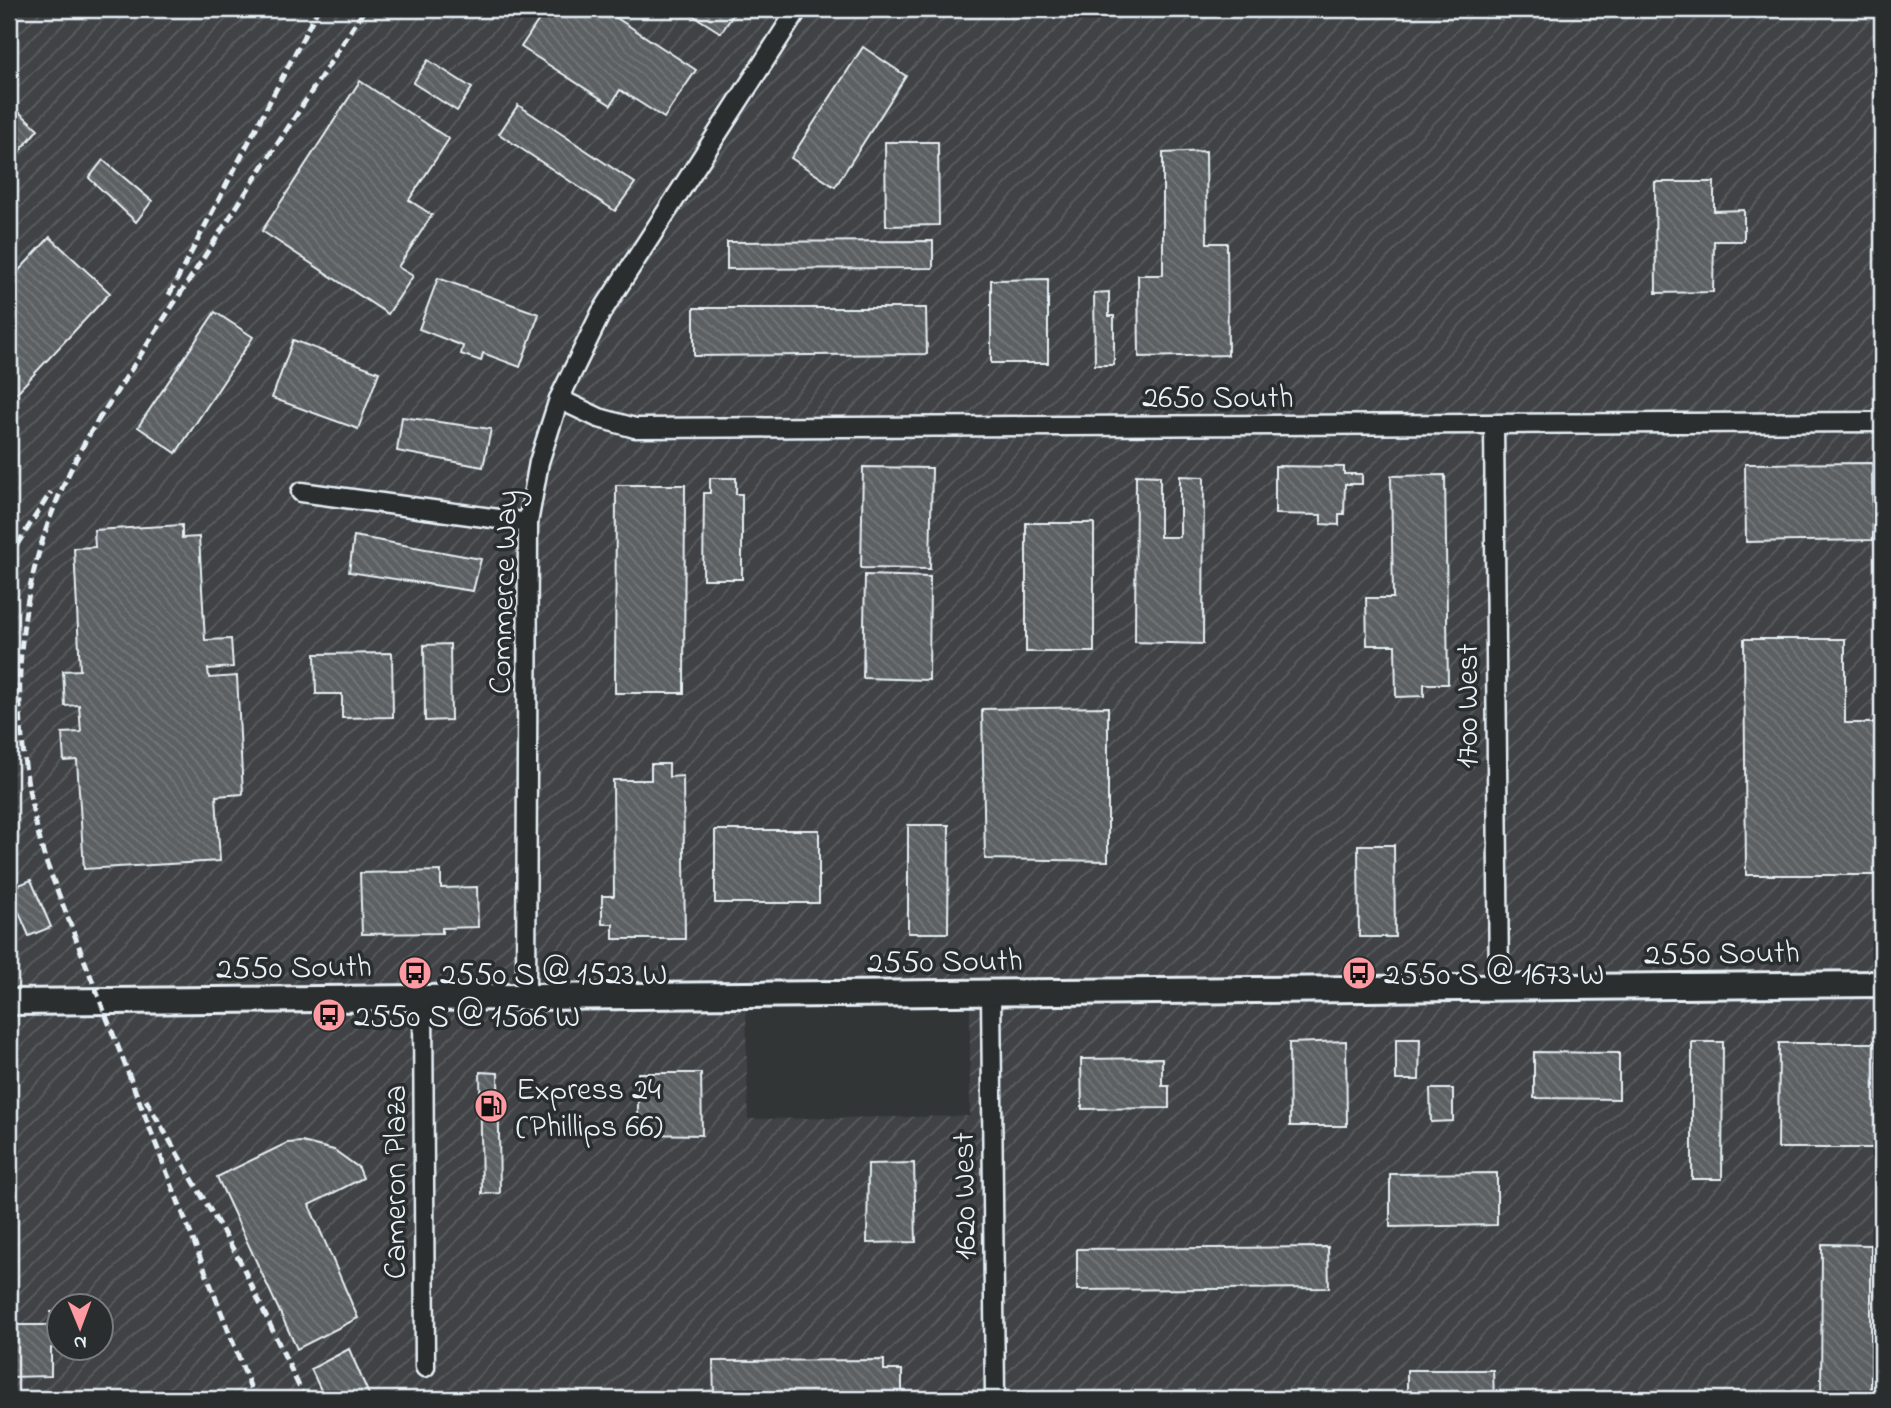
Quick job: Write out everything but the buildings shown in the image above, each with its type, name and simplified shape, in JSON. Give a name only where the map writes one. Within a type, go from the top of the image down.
[{"type":"main road","name":"2550 South","points":[[9,1002],[1882,984]]},
{"type":"street","name":"Commerce Way","points":[[526,998],[528,523],[539,462],[559,399],[601,313],[798,9]]},
{"type":"street","name":"2650 South","points":[[559,399],[599,418],[635,428],[1882,422]]},
{"type":"street","name":"1700 West","points":[[1494,424],[1499,987]]},
{"type":"street","points":[[301,492],[528,523]]},
{"type":"street","name":"1620 West","points":[[991,992],[995,1399]]},
{"type":"street","name":"Cameron Plaza","points":[[423,998],[425,1367]]},
{"type":"shaded area","points":[[9,9],[1882,9],[1882,1399],[9,1399]],"holes":[[[970,1004],[970,1116],[748,1119],[746,1008]]]},
{"type":"railway","points":[[169,295],[318,9]]},
{"type":"railway","points":[[97,422],[365,9]]},
{"type":"railway","points":[[101,415],[71,468],[49,522],[33,576],[23,631],[20,686],[22,743],[31,800],[45,859],[255,1399]]},
{"type":"railway","points":[[9,557],[51,492]]},
{"type":"railway","points":[[146,1100],[240,1261],[305,1399]]},
{"type":"place","name":"2550 S @ 1523 W","points":[[415,973]]},
{"type":"place","name":"2550 S @ 1673 W","points":[[1359,973]]},
{"type":"place","name":"2550 S @ 1506 W","points":[[329,1015]]},
{"type":"place","name":"Express 24 (Phillips 66)","points":[[491,1106]]}]
